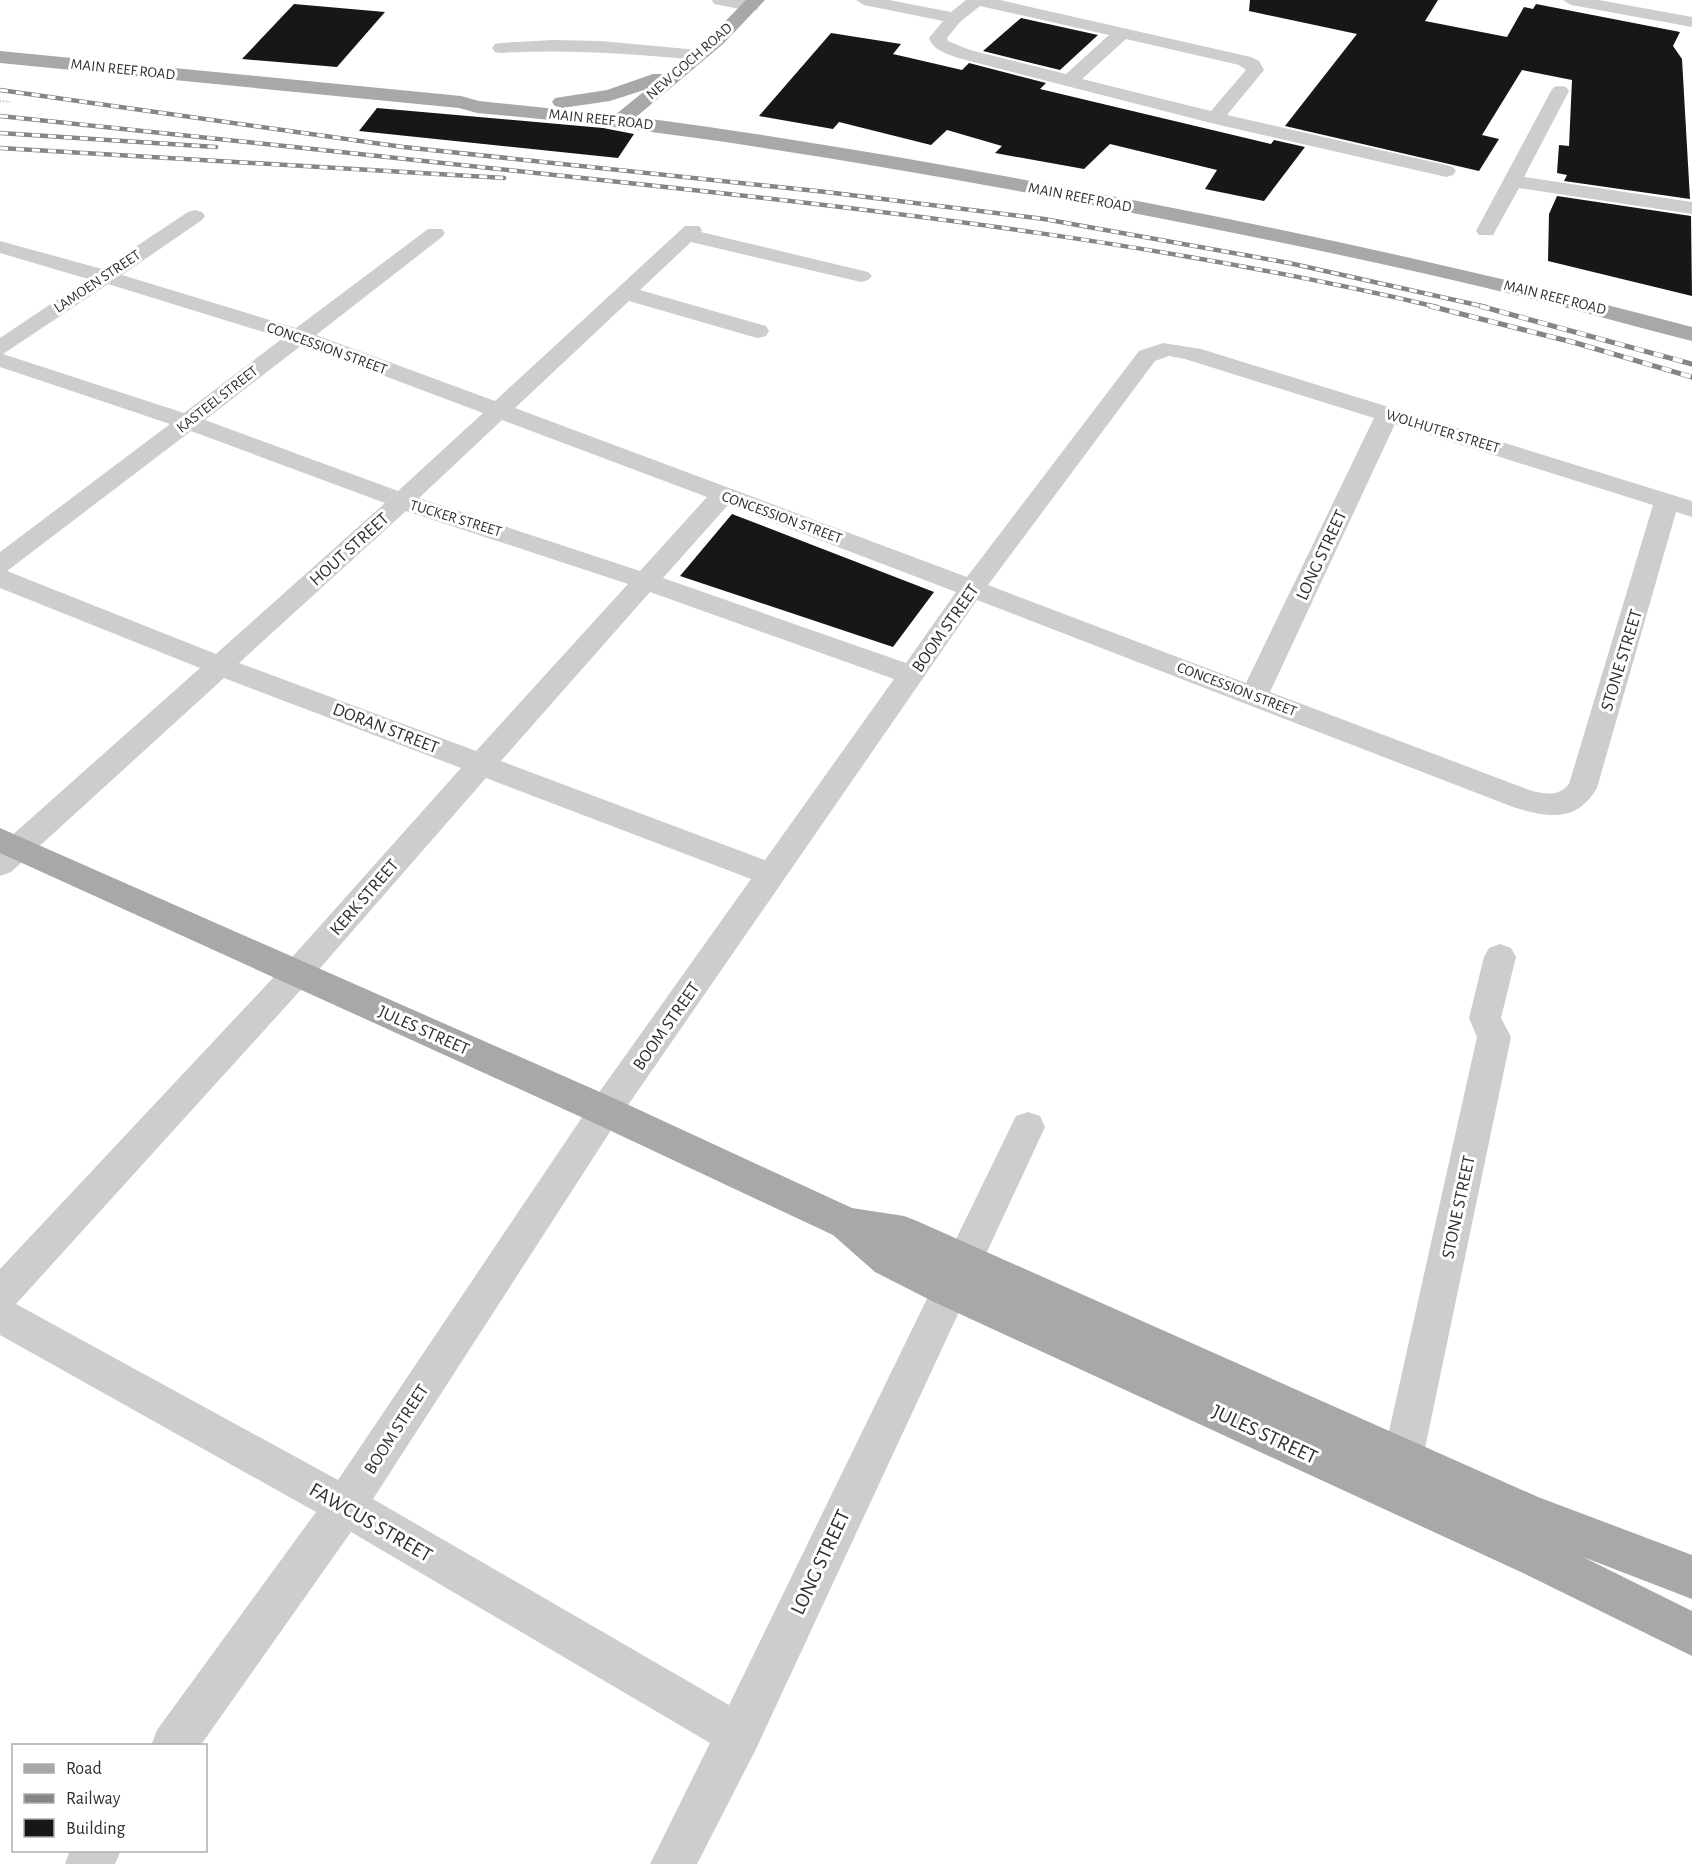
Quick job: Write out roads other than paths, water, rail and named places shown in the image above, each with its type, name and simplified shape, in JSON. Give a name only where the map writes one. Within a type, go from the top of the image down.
[{"type":"main road","name":"NEW GOCH ROAD","points":[[628,114],[698,55],[753,3]]},
{"type":"main road","name":"MAIN REEF ROAD","points":[[0,57],[461,102],[477,107],[628,114],[678,108],[1238,209],[1475,259],[1667,307]]},
{"type":"main road","points":[[554,103],[610,95],[670,79],[678,108]]},
{"type":"main road","name":"MAIN REEF ROAD","points":[[461,102],[483,97],[554,103],[628,114],[1323,244],[1517,288],[1692,334]]},
{"type":"main road","name":"JULES STREET","points":[[6,851],[297,973],[605,1111],[846,1223],[890,1260],[955,1273],[1403,1458],[1531,1516],[1692,1577]]},
{"type":"main road","name":"JULES STREET","points":[[955,1273],[1692,1634]]},
{"type":"street","points":[[720,0],[753,3]]},
{"type":"street","points":[[864,0],[887,2],[954,18]]},
{"type":"street","points":[[1215,118],[1255,70],[1253,65],[1245,61],[1123,32],[978,0],[954,18],[938,38],[940,44],[949,49],[1215,118],[1446,171]]},
{"type":"street","points":[[1571,0],[1692,22]]},
{"type":"street","points":[[1070,80],[1123,32]]},
{"type":"street","points":[[501,48],[585,45],[698,55]]},
{"type":"street","points":[[1486,231],[1560,91]]},
{"type":"street","points":[[1511,182],[1692,208]]},
{"type":"street","name":"LAMOEN STREET","points":[[0,348],[195,216]]},
{"type":"street","name":"HOUT STREET","points":[[6,851],[220,666],[402,501],[690,232],[861,276]]},
{"type":"street","name":"KASTEEL STREET","points":[[0,565],[435,233]]},
{"type":"street","name":"CONCESSION STREET","points":[[0,247],[105,276],[299,336],[1523,799],[1543,805],[1557,806]]},
{"type":"street","points":[[624,293],[758,331]]},
{"type":"street","name":"BOOM STREET","points":[[174,1744],[345,1506],[605,1111],[972,590],[1147,356],[1154,351],[1164,349],[1193,354]]},
{"type":"street","name":"WOLHUTER STREET","points":[[1193,354],[1680,505]]},
{"type":"street","name":"TUCKER STREET","points":[[0,360],[188,422],[402,501],[645,581],[912,675]]},
{"type":"street","name":"LONG STREET","points":[[1254,696],[1388,414]]},
{"type":"street","name":"KERK STREET","points":[[0,1295],[297,973],[723,495]]},
{"type":"street","name":"STONE STREET","points":[[1557,806],[1576,797],[1582,788],[1680,505]]},
{"type":"street","name":"DORAN STREET","points":[[0,578],[220,666],[773,875]]},
{"type":"street","name":"STONE STREET","points":[[1403,1458],[1494,1037],[1485,1018],[1500,957]]},
{"type":"street","name":"LONG STREET","points":[[673,1864],[739,1735],[955,1273],[1028,1127]]},
{"type":"street","name":"FAWCUS STREET","points":[[0,1315],[345,1506],[739,1735]]},
{"type":"street","points":[[88,1864],[97,1852]]},
{"type":"railway","points":[[0,90],[403,147],[826,192],[1044,219],[1289,263],[1486,307]]},
{"type":"railway","points":[[0,116],[638,184],[939,219],[1139,248],[1338,285],[1437,307]]},
{"type":"railway","points":[[0,133],[216,147]]},
{"type":"railway","points":[[0,148],[504,178]]},
{"type":"railway","points":[[1430,306],[1576,343],[1692,377]]},
{"type":"railway","points":[[1480,306],[1692,364]]}]
